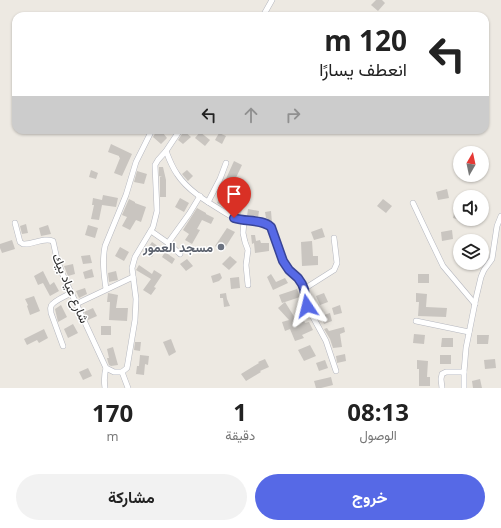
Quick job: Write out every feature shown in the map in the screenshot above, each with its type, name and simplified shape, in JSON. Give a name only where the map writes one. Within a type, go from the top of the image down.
[{"type":"street","points":[[265,12],[272,0]]},
{"type":"street","points":[[106,289],[103,253],[126,194],[136,162],[150,134]]},
{"type":"street","points":[[105,388],[104,375],[106,368],[114,372],[122,372],[127,368],[135,320],[136,299],[132,268],[135,257],[151,231],[157,211],[155,165],[177,134]]},
{"type":"street","points":[[166,151],[177,174],[184,183],[208,202],[234,218],[244,221],[263,222],[271,227],[283,261],[289,270],[301,281],[307,306],[326,341],[336,371]]},
{"type":"street","points":[[208,202],[220,179],[226,163]]},
{"type":"street","points":[[168,243],[200,196]]},
{"type":"street","points":[[413,203],[443,266],[475,304]]},
{"type":"street","points":[[464,388],[466,348],[475,304],[481,277],[492,258],[501,216]]},
{"type":"street","points":[[244,221],[243,238],[248,250],[246,265],[248,285]]},
{"type":"street","name":"شارع عياد بيك","points":[[15,223],[20,242],[23,244],[46,240],[52,241],[57,260],[71,293],[106,368]]},
{"type":"street","points":[[151,231],[180,254]]},
{"type":"street","points":[[304,289],[334,270],[337,263],[334,238]]},
{"type":"street","points":[[76,304],[133,276]]},
{"type":"street","points":[[63,346],[51,313],[51,305],[71,293]]},
{"type":"street","points":[[416,321],[469,332]]},
{"type":"street","points":[[122,372],[128,388]]},
{"type":"street","points":[[442,388],[442,374],[446,372],[464,372]]},
{"type":"building","points":[[376,0],[382,0],[385,3],[378,11],[371,5]]},
{"type":"building","points":[[155,134],[164,134],[167,138],[161,144],[153,137]]},
{"type":"building","points":[[182,134],[188,134],[191,137],[183,144],[178,140]]},
{"type":"building","points":[[198,134],[202,134],[210,140],[205,146],[195,138]]},
{"type":"building","points":[[218,134],[226,136],[222,144],[215,140]]},
{"type":"building","points":[[111,144],[132,154],[122,176],[114,173],[120,158],[119,156],[108,152]]},
{"type":"building","points":[[234,161],[242,165],[233,184],[225,181]]},
{"type":"building","points":[[159,167],[163,167],[166,180],[166,197],[160,197],[160,177],[162,177],[159,176]]},
{"type":"building","points":[[91,170],[98,173],[96,179],[89,177]]},
{"type":"building","points":[[187,170],[193,176],[188,181],[182,174]]},
{"type":"building","points":[[137,171],[147,174],[144,184],[134,182]]},
{"type":"building","points":[[447,189],[449,198],[438,200],[436,192]]},
{"type":"building","points":[[103,195],[118,198],[116,207],[102,205],[99,220],[91,219],[94,205],[92,205],[93,198],[102,200]]},
{"type":"building","points":[[180,198],[189,203],[184,212],[175,207]]},
{"type":"building","points":[[129,199],[146,207],[141,222],[136,220],[130,230],[122,226],[127,217],[122,215]]},
{"type":"building","points":[[219,199],[232,204],[233,202],[244,206],[240,215],[217,203]]},
{"type":"building","points":[[383,199],[392,206],[386,213],[377,206]]},
{"type":"building","points":[[197,208],[214,218],[211,224],[202,220],[197,229],[200,230],[192,244],[185,240],[189,234],[183,230]]},
{"type":"building","points":[[248,209],[259,211],[258,218],[247,216]]},
{"type":"building","points":[[271,211],[272,223],[266,218],[265,212]]},
{"type":"building","points":[[26,224],[28,233],[22,234],[20,226]]},
{"type":"building","points":[[48,225],[51,234],[41,236],[39,228]]},
{"type":"building","points":[[88,225],[98,228],[95,238],[85,235]]},
{"type":"building","points":[[227,228],[235,232],[223,251],[215,246]]},
{"type":"building","points":[[322,228],[325,237],[314,240],[311,232]]},
{"type":"building","points":[[452,230],[453,239],[442,241],[441,232]]},
{"type":"building","points":[[251,235],[255,235],[256,241],[260,240],[261,243],[269,243],[269,251],[255,253]]},
{"type":"building","points":[[12,240],[15,249],[2,253],[0,244]]},
{"type":"building","points":[[312,241],[313,256],[318,256],[318,265],[302,266],[301,242]]},
{"type":"building","points":[[152,242],[159,247],[152,257],[145,252]]},
{"type":"building","points":[[120,247],[129,252],[124,261],[115,256]]},
{"type":"building","points":[[165,252],[175,259],[172,264],[162,257]]},
{"type":"building","points":[[90,255],[92,263],[83,264],[81,256]]},
{"type":"building","points":[[230,256],[237,262],[229,270],[222,264]]},
{"type":"building","points":[[187,259],[193,266],[186,271],[180,264]]},
{"type":"building","points":[[73,264],[75,274],[68,276],[64,266]]},
{"type":"building","points":[[139,265],[152,274],[154,270],[162,275],[154,287],[156,288],[151,295],[143,290],[151,279],[136,270]]},
{"type":"building","points":[[92,269],[94,277],[85,279],[83,272]]},
{"type":"building","points":[[43,271],[50,285],[54,282],[59,291],[50,296],[43,283],[38,285],[34,276]]},
{"type":"building","points":[[116,271],[118,280],[109,282],[108,273]]},
{"type":"building","points":[[220,273],[222,278],[213,283],[211,276]]},
{"type":"building","points":[[271,274],[276,282],[285,278],[288,283],[273,290],[267,277]]},
{"type":"building","points":[[418,274],[429,274],[429,283],[418,283]]},
{"type":"building","points":[[239,277],[240,288],[231,289],[230,278]]},
{"type":"building","points":[[85,288],[87,294],[79,298],[76,291]]},
{"type":"building","points":[[297,289],[300,297],[282,303],[279,295]]},
{"type":"building","points":[[108,293],[118,295],[116,308],[128,308],[127,321],[109,320],[110,302],[107,302]]},
{"type":"building","points":[[226,293],[230,306],[224,307],[223,298],[220,298],[220,294]]},
{"type":"building","points":[[324,293],[328,302],[320,305],[316,296]]},
{"type":"building","points":[[416,293],[427,294],[426,307],[447,308],[446,317],[418,316],[419,302],[416,302]]},
{"type":"building","points":[[34,296],[40,311],[30,315],[25,299]]},
{"type":"building","points":[[285,302],[295,318],[302,315],[305,323],[309,322],[313,330],[302,335],[304,338],[295,341],[290,329],[285,331],[282,322],[289,320],[278,308]]},
{"type":"building","points":[[61,305],[67,317],[58,322],[55,309]]},
{"type":"building","points":[[340,305],[342,313],[334,315],[332,308]]},
{"type":"building","points":[[93,308],[97,316],[88,320],[84,312]]},
{"type":"building","points":[[330,313],[332,321],[324,324],[321,316]]},
{"type":"building","points":[[73,324],[78,333],[68,338],[64,329]]},
{"type":"building","points":[[101,326],[111,326],[111,335],[101,335]]},
{"type":"building","points":[[344,327],[345,332],[340,334],[342,347],[333,348],[324,329],[327,328],[329,331]]},
{"type":"building","points":[[44,329],[48,338],[39,343],[37,340],[27,345],[24,339]]},
{"type":"building","points":[[414,334],[425,335],[424,344],[413,343]]},
{"type":"building","points":[[477,335],[489,335],[488,344],[477,344]]},
{"type":"building","points":[[442,338],[453,338],[453,347],[441,347]]},
{"type":"building","points":[[171,339],[176,352],[169,356],[163,342]]},
{"type":"building","points":[[135,342],[141,342],[140,351],[134,350]]},
{"type":"building","points":[[310,345],[316,356],[304,361],[298,350]]},
{"type":"building","points":[[113,347],[118,365],[111,366],[109,365],[107,358],[109,358],[107,349]]},
{"type":"building","points":[[345,354],[346,361],[337,363],[336,356]]},
{"type":"building","points":[[140,355],[149,356],[148,365],[145,364],[144,375],[136,374],[137,366],[139,366]]},
{"type":"building","points":[[440,355],[451,355],[451,364],[440,364]]},
{"type":"building","points":[[265,359],[269,367],[260,371],[261,372],[246,381],[241,374]]},
{"type":"building","points":[[495,359],[496,368],[485,369],[484,360]]},
{"type":"building","points":[[325,360],[328,368],[319,371],[316,363]]},
{"type":"building","points":[[417,360],[428,361],[427,377],[430,377],[430,386],[419,386],[419,369],[417,369]]},
{"type":"building","points":[[88,368],[92,376],[83,380],[79,372]]},
{"type":"building","points":[[331,377],[333,385],[316,388],[314,381]]},
{"type":"building","points":[[480,379],[482,388],[473,388],[472,381]]},
{"type":"place","name":"مسجد العمور","points":[[221,247]]},
{"type":"route","points":[[234,218],[244,221],[263,222],[271,227],[283,261],[289,270],[301,281],[307,306]]}]
